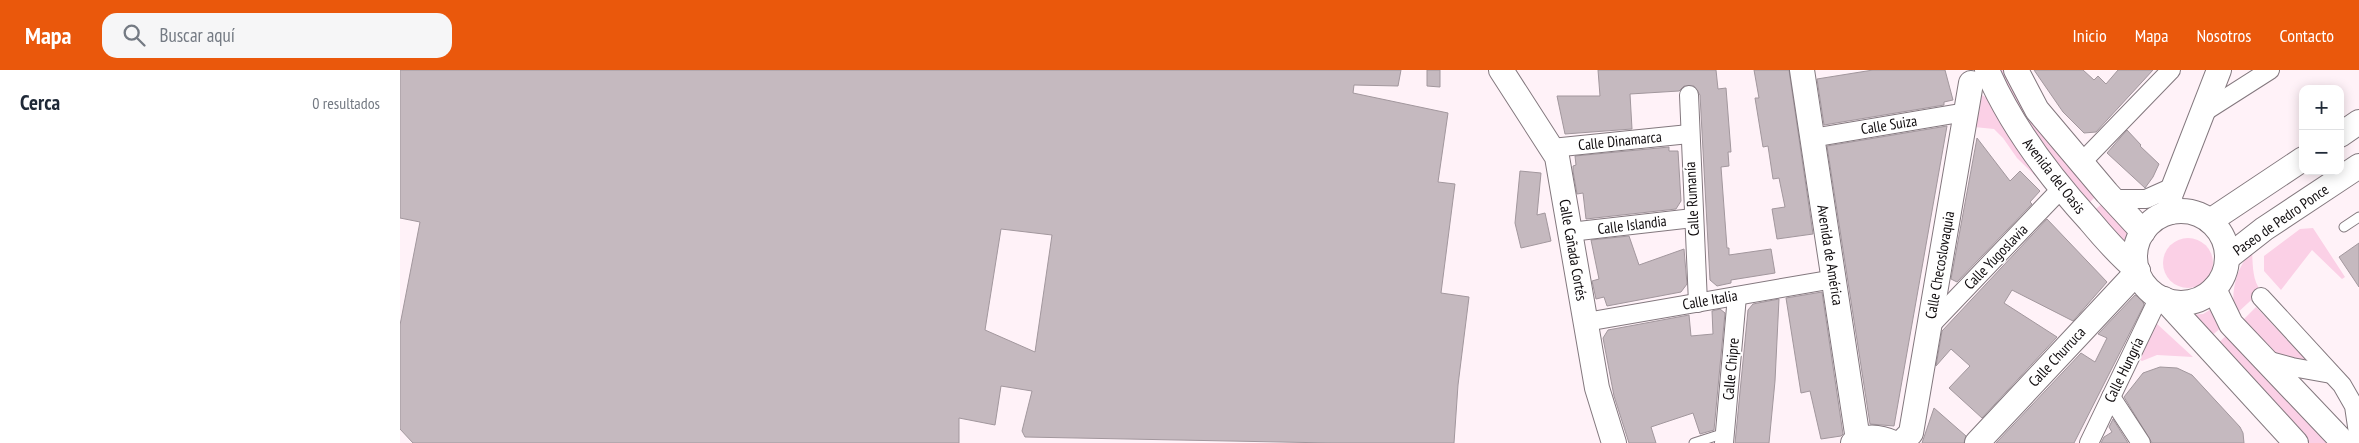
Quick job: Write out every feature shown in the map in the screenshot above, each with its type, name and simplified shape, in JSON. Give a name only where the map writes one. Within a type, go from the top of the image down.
[{"type":"street","name":"Calle Cañada Cortés","points":[[1501,70],[1557,157],[1597,388],[1614,443]]},
{"type":"street","name":"Avenida de América","points":[[1802,70],[1834,279],[1856,442]]},
{"type":"street","points":[[2081,163],[2171,70]]},
{"type":"street","points":[[2171,212],[2170,196],[2219,70]]},
{"type":"street","points":[[2201,114],[2270,70]]},
{"type":"street","name":"Avenida del Oasis","points":[[1974,74],[1998,92],[2022,136],[2061,189],[2122,258],[2138,270]]},
{"type":"street","name":"Calle Checoslovaquia","points":[[1901,443],[1911,434],[1974,74]]},
{"type":"street","name":"Avenida del Oasis","points":[[2020,74],[2037,110],[2081,163],[2143,232]]},
{"type":"street","name":"Calle Rumanía","points":[[1689,95],[1689,134],[1698,302]]},
{"type":"street","name":"Calle Suiza","points":[[1812,138],[1966,112]]},
{"type":"street","points":[[2344,131],[2359,122]]},
{"type":"street","name":"Calle Dinamarca","points":[[1552,148],[1689,134]]},
{"type":"street","points":[[2210,221],[2299,162]]},
{"type":"street","name":"Paseo de Pedro Ponce","points":[[2221,276],[2264,229],[2359,166]]},
{"type":"street","points":[[2113,199],[2146,199],[2173,188]]},
{"type":"street","name":"Calle Yugoslavia","points":[[1930,326],[2061,189]]},
{"type":"street","points":[[2286,440],[2162,298],[2143,282],[2138,270],[2136,257],[2138,244],[2143,232],[2151,223],[2171,212],[2185,211],[2198,214],[2210,221],[2219,231],[2225,244],[2221,276],[2231,324],[2344,443]]},
{"type":"street","name":"Calle Islandia","points":[[1570,232],[1693,218]]},
{"type":"street","name":"Calle Churruca","points":[[1977,443],[2138,270]]},
{"type":"street","points":[[2162,298],[2177,302],[2191,302],[2204,298],[2221,276]]},
{"type":"street","name":"Calle Italia","points":[[1586,322],[1834,279]]},
{"type":"street","name":"Calle Chipre","points":[[1725,438],[1737,296]]},
{"type":"street","name":"Calle Hungría","points":[[2089,443],[2162,298]]},
{"type":"street","points":[[2261,298],[2342,385],[2354,406],[2359,440]]},
{"type":"street","points":[[2265,360],[2332,374]]},
{"type":"street","points":[[2111,397],[2141,443]]},
{"type":"street","points":[[1856,442],[1872,437],[1886,439],[1894,443]]},
{"type":"lane","points":[[2344,227],[2359,217]]},
{"type":"lane","points":[[1694,443],[1725,438]]},
{"type":"shaded area","points":[[1997,70],[2003,70],[2027,117],[2096,196],[2085,207],[2055,172]]},
{"type":"shaded area","points":[[1982,95],[1997,104],[2045,185],[2017,158],[1994,129],[1974,127],[1979,97]]},
{"type":"shaded area","points":[[2104,202],[2135,240],[2132,258],[2090,214]]},
{"type":"shaded area","points":[[2313,228],[2345,277],[2342,279],[2312,250],[2281,290],[2264,271],[2264,256],[2300,229]]},
{"type":"shaded area","points":[[2183,238],[2193,238],[2206,245],[2213,258],[2213,268],[2206,281],[2193,288],[2183,288],[2174,284],[2167,277],[2163,268],[2163,258],[2167,249],[2174,242]]},
{"type":"shaded area","points":[[2252,251],[2254,277],[2261,291],[2235,315],[2233,298],[2238,272],[2246,257]]},
{"type":"shaded area","points":[[2256,307],[2312,366],[2267,351],[2240,323]]},
{"type":"shaded area","points":[[2213,308],[2223,326],[2209,338],[2187,315],[2203,314]]},
{"type":"shaded area","points":[[2156,323],[2193,357],[2157,355],[2142,361],[2137,358]]},
{"type":"shaded area","points":[[2229,333],[2332,443],[2306,443],[2215,346]]},
{"type":"building","points":[[400,70],[1401,70],[1398,86],[1354,85],[1353,93],[1448,113],[1438,182],[1455,184],[1441,293],[1469,297],[1458,385],[1454,443],[1331,443],[1025,437],[1022,431],[1032,391],[1001,386],[995,425],[959,418],[959,443],[413,443],[400,429],[400,325],[420,222],[400,218]],"holes":[[[1001,229],[1052,235],[1035,352],[985,330]]]},
{"type":"building","points":[[1427,70],[1440,70],[1440,87],[1427,86]]},
{"type":"building","points":[[1598,70],[1716,70],[1718,89],[1726,88],[1731,152],[1728,152],[1729,166],[1721,167],[1729,255],[1771,249],[1775,273],[1731,280],[1731,283],[1717,286],[1710,280],[1700,95],[1694,86],[1684,86],[1679,91],[1630,94],[1632,129],[1565,134],[1557,96],[1600,96]]},
{"type":"building","points":[[1754,70],[1789,70],[1813,234],[1777,239],[1772,209],[1785,207],[1779,178],[1773,179],[1768,146],[1763,147],[1755,98],[1759,98]]},
{"type":"building","points":[[1873,70],[1945,70],[1953,100],[1944,102],[1944,105],[1824,125],[1817,79]]},
{"type":"building","points":[[2034,70],[2083,70],[2094,80],[2098,76],[2106,84],[2118,70],[2153,70],[2096,132],[2084,133],[2063,112]]},
{"type":"building","points":[[1947,126],[1894,426],[1870,424],[1827,146]]},
{"type":"building","points":[[2127,130],[2159,164],[2145,188],[2107,153]]},
{"type":"building","points":[[1977,138],[2010,181],[2020,171],[2040,191],[2030,202],[2032,204],[1957,282],[1951,279]]},
{"type":"building","points":[[1669,147],[1669,151],[1678,151],[1681,201],[1676,209],[1586,219],[1583,193],[1577,194],[1573,171],[1573,166],[1576,165],[1575,156]]},
{"type":"building","points":[[1520,171],[1541,173],[1537,215],[1545,213],[1551,241],[1521,248],[1515,223]]},
{"type":"building","points":[[2047,219],[2107,282],[2073,321],[2012,290],[2004,303],[2057,337],[1982,418],[1949,388],[1970,366],[1951,349],[1936,366],[1942,331]]},
{"type":"building","points":[[1629,236],[1639,265],[1684,249],[1687,284],[1681,292],[1607,306],[1604,297],[1596,299],[1592,281],[1599,279],[1591,240]]},
{"type":"building","points":[[2359,243],[2359,287],[2339,257]]},
{"type":"building","points":[[1822,292],[1843,434],[1841,436],[1821,439],[1810,391],[1801,393],[1786,298]]},
{"type":"building","points":[[2135,295],[2142,299],[2144,305],[2074,443],[1996,443],[2081,353],[2095,362],[2107,338],[2098,334]]},
{"type":"building","points":[[1779,299],[1775,381],[1769,443],[1735,443],[1748,310],[1753,304]]},
{"type":"building","points":[[1720,309],[1725,313],[1714,430],[1700,434],[1693,413],[1651,427],[1656,443],[1629,443],[1614,396],[1603,338],[1608,330],[1689,315],[1691,336],[1713,334],[1712,311]]},
{"type":"building","points":[[2160,367],[2177,368],[2192,375],[2240,427],[2244,443],[2152,443],[2124,397],[2143,373]]},
{"type":"building","points":[[1934,408],[1966,436],[1964,443],[1922,443]]},
{"type":"building","points":[[2113,419],[2128,443],[2101,443],[2104,437],[2112,432],[2109,427]]}]
